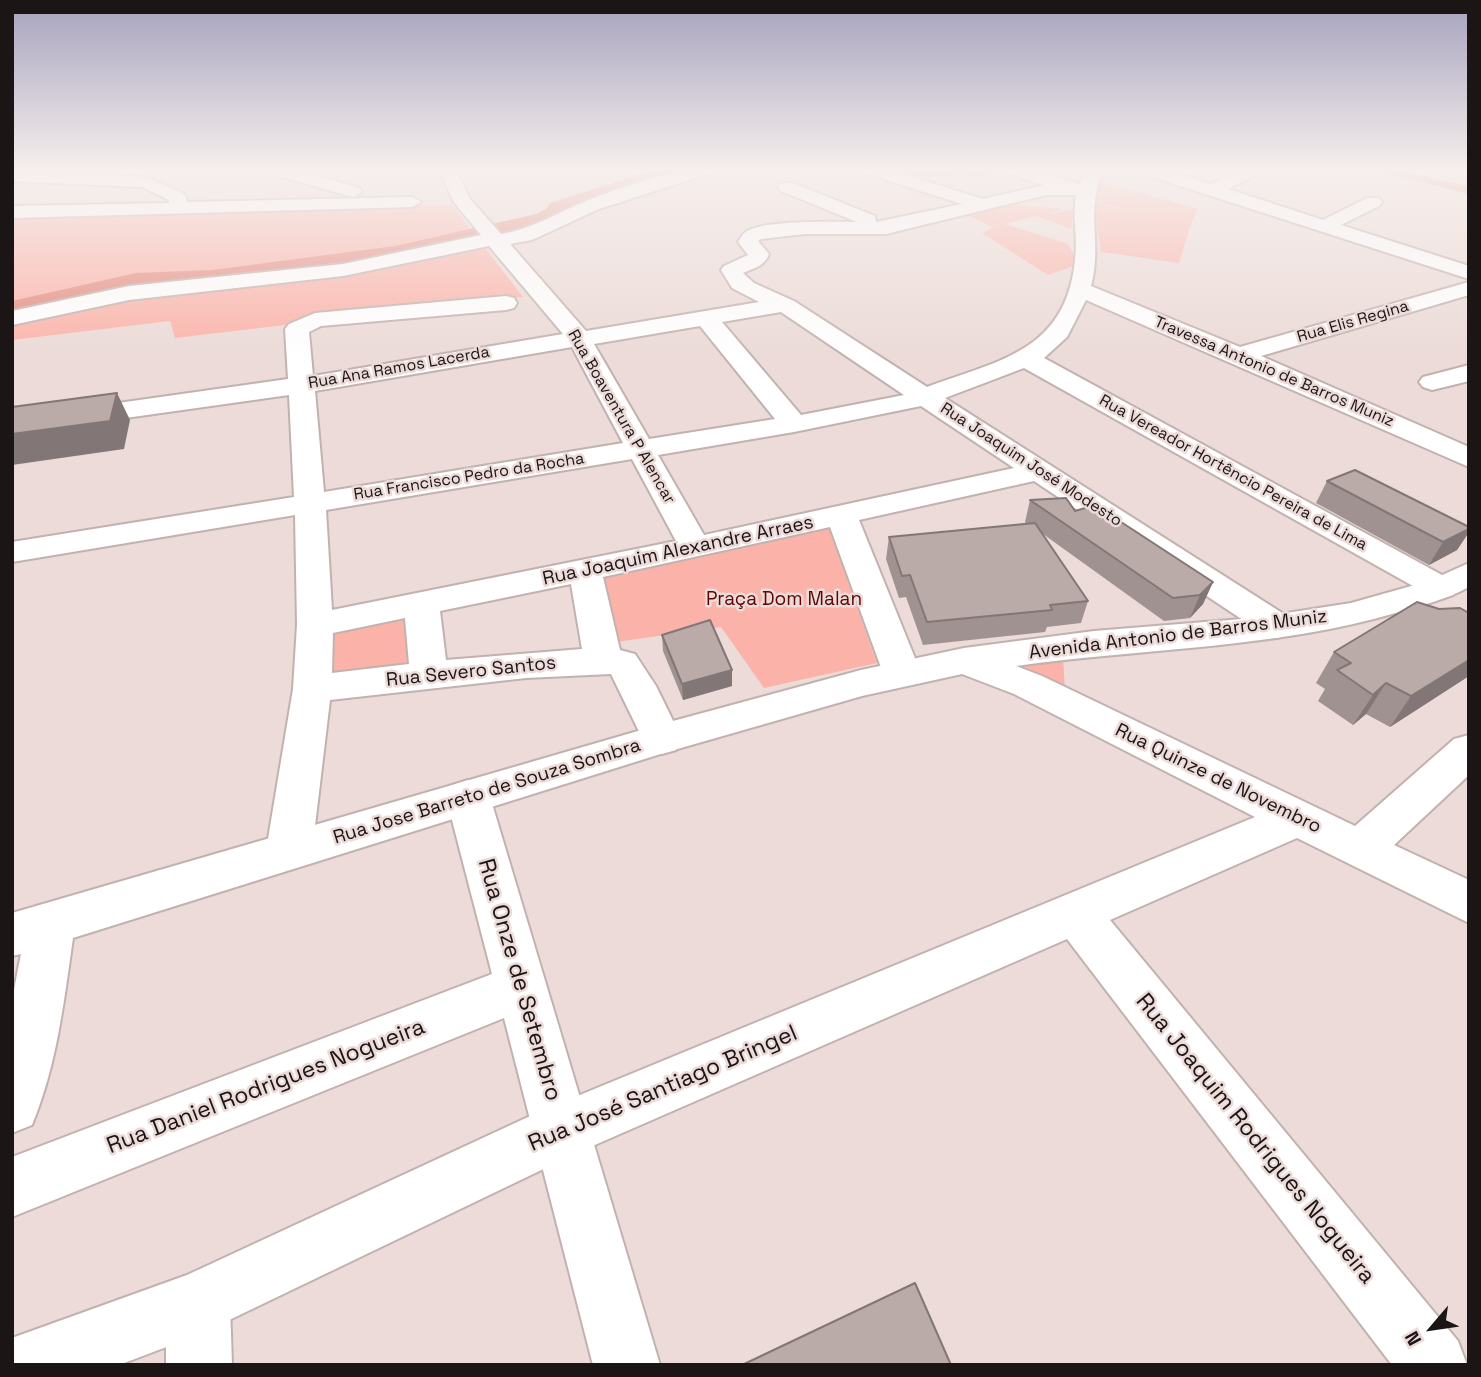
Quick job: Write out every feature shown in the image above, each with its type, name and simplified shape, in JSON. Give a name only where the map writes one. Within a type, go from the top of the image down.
[{"type":"street","name":"Rua Boaventura P Alencar","points":[[487,232],[579,338],[695,547]]},
{"type":"street","points":[[12,318],[129,293],[247,282],[361,267],[490,236],[525,236],[534,232]]},
{"type":"street","name":"Rua Joaquim José Modesto","points":[[768,232],[750,237],[748,242],[759,254],[757,258],[731,270],[740,282],[914,399],[1034,473],[1264,628]]},
{"type":"street","name":"Rua Francisco Pedro da Rocha","points":[[12,552],[641,450],[794,424],[914,399],[1025,358],[1048,344],[1062,326],[1079,289],[1086,253],[1085,232]]},
{"type":"street","points":[[1344,232],[1469,273]]},
{"type":"street","points":[[247,282],[264,299]]},
{"type":"street","name":"Travessa Antonio de Barros Muniz","points":[[1079,289],[1238,355],[1469,457]]},
{"type":"street","name":"Rua Elis Regina","points":[[1238,355],[1469,289]]},
{"type":"street","points":[[294,305],[435,296],[506,303]]},
{"type":"street","points":[[289,851],[312,689],[314,625],[310,502],[297,329],[315,320],[374,313],[546,300]]},
{"type":"street","name":"Rua Ana Ramos Lacerda","points":[[12,426],[303,385],[706,318],[769,303]]},
{"type":"street","points":[[706,318],[794,424]]},
{"type":"street","name":"Rua Vereador Hortêncio Pereira de Lima","points":[[1025,358],[1455,580]]},
{"type":"street","points":[[1432,382],[1469,373]]},
{"type":"street","name":"Rua Joaquim Alexandre Arraes","points":[[314,625],[585,571],[1034,473]]},
{"type":"street","points":[[842,516],[902,673]]},
{"type":"street","points":[[585,571],[615,664],[662,739]]},
{"type":"street","name":"Avenida Antonio de Barros Muniz","points":[[964,661],[1094,643],[1264,628],[1353,614],[1406,599],[1455,580]]},
{"type":"street","points":[[1406,599],[1448,622]]},
{"type":"street","points":[[422,605],[429,677]]},
{"type":"street","points":[[1080,710],[1076,668],[1094,643]]},
{"type":"street","name":"Rua Jose Barreto de Souza Sombra","points":[[31,929],[662,739],[902,673],[964,661]]},
{"type":"street","name":"Rua Quinze de Novembro","points":[[964,661],[1028,685],[1469,903]]},
{"type":"street","name":"Rua Severo Santos","points":[[312,689],[429,677],[615,664]]},
{"type":"street","points":[[1360,849],[1469,750]]},
{"type":"street","name":"Rua Onze de Setembro","points":[[468,797],[626,1365]]},
{"type":"street","name":"Rua José Santiago Bringel","points":[[29,1365],[198,1303],[561,1131],[1299,818]]},
{"type":"street","name":"Rua Joaquim Rodrigues Nogueira","points":[[1075,913],[1434,1365]]},
{"type":"street","points":[[12,1105],[30,1048],[31,929]]},
{"type":"street","name":"Rua Daniel Rodrigues Nogueira","points":[[12,1187],[520,987]]},
{"type":"street","points":[[198,1303],[199,1365]]},
{"type":"green space","points":[[12,232],[473,232],[523,297],[175,338],[170,321],[12,340]]},
{"type":"green space","points":[[1031,232],[1068,244],[1079,264],[1048,275],[982,233]]},
{"type":"green space","points":[[1098,232],[1188,232],[1179,263],[1101,252]]},
{"type":"green space","name":"Praça Dom Malan","points":[[827,523],[877,663],[764,688],[721,627],[609,643],[597,574]]},
{"type":"green space","points":[[409,615],[408,664],[325,673],[332,628]]},
{"type":"green space","points":[[1063,656],[1065,691],[1015,664]]},
{"type":"building","points":[[117,393],[110,421],[12,434],[12,407]]},
{"type":"building","points":[[1355,470],[1469,529],[1443,542],[1327,481]]},
{"type":"building","points":[[1066,498],[1075,511],[1095,505],[1213,582],[1200,595],[1173,598],[1030,500]]},
{"type":"building","points":[[1035,523],[1088,601],[1050,605],[1052,610],[927,622],[910,575],[902,576],[889,537]]},
{"type":"building","points":[[1417,602],[1439,609],[1460,608],[1469,613],[1469,660],[1411,696],[1386,683],[1373,695],[1337,670],[1351,663],[1334,652]]},
{"type":"building","points":[[710,620],[732,670],[682,684],[662,635]]},
{"type":"building","points":[[915,1283],[951,1365],[742,1365]]},
{"type":"waterway","points":[[12,309],[136,281],[212,278],[340,262],[395,253],[485,232]]}]
